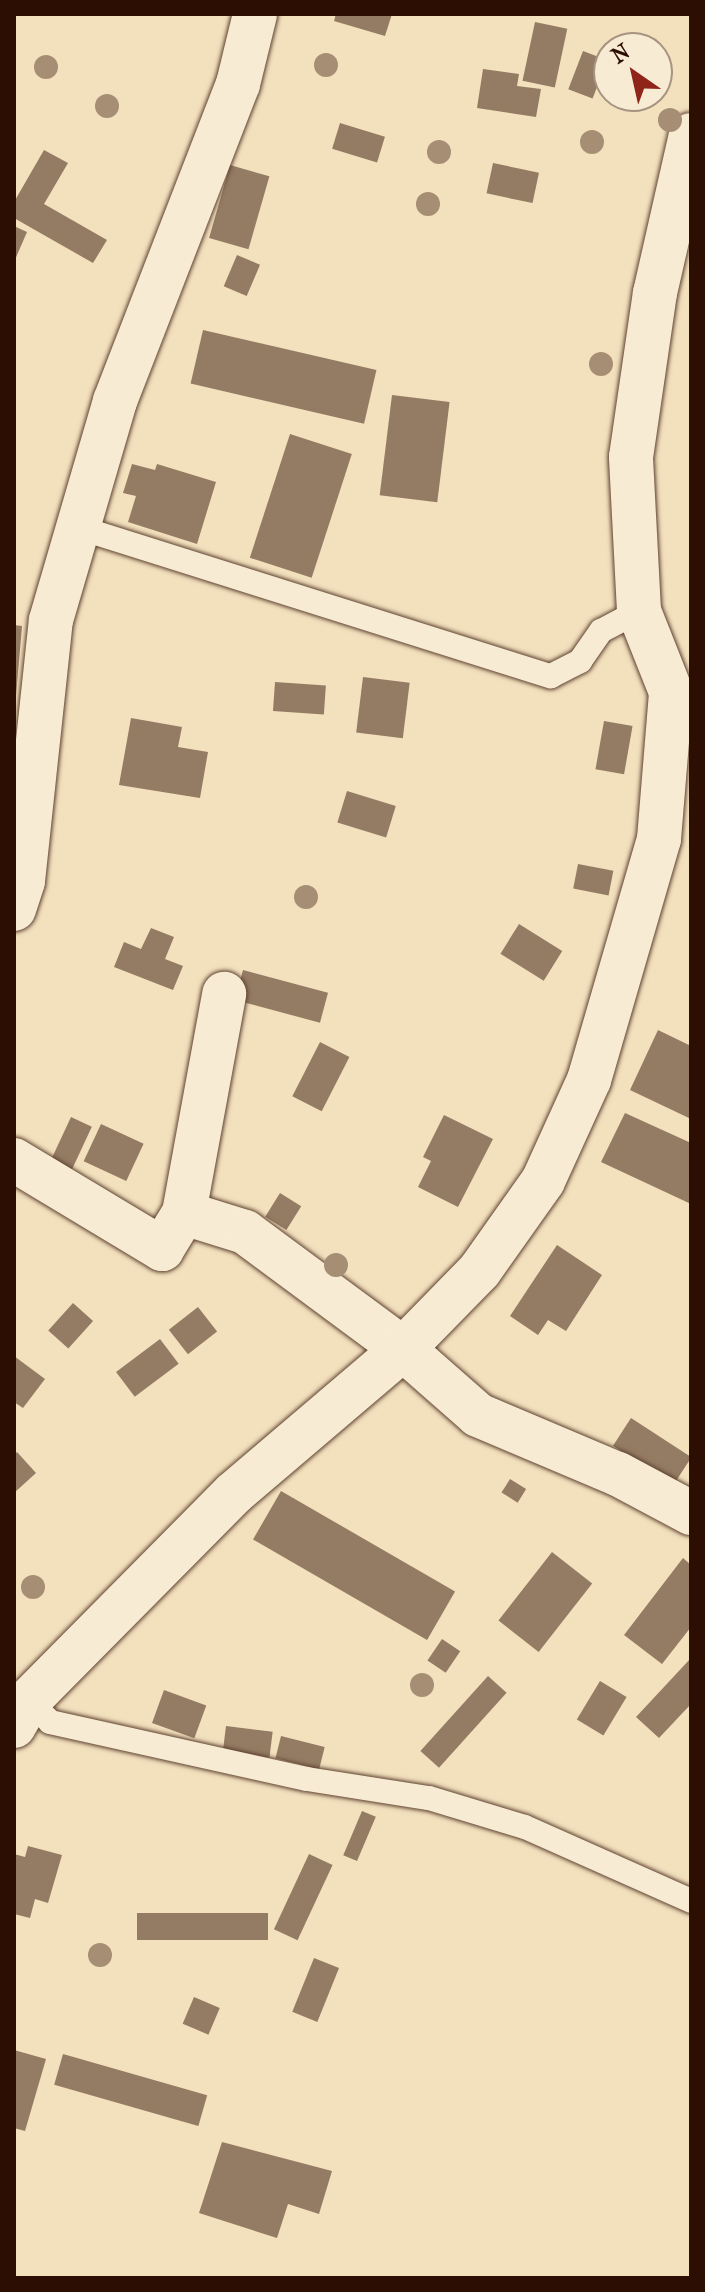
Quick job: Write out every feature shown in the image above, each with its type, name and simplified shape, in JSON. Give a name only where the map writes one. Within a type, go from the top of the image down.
[{"type":"street","points":[[14,909],[23,881],[51,620],[115,401],[238,84],[255,14]]},
{"type":"street","points":[[22,1713],[234,1493],[403,1349],[480,1270],[543,1181],[589,1080],[659,839],[681,693],[639,611],[631,457],[655,293],[691,135]]},
{"type":"street","points":[[14,1160],[162,1249],[184,1213],[224,994]]},
{"type":"street","points":[[184,1213],[245,1232],[403,1349],[478,1415],[618,1474],[691,1513]]},
{"type":"lane","points":[[77,527],[551,676],[580,661],[601,631],[639,611]]},
{"type":"lane","points":[[22,1713],[50,1722],[307,1779],[429,1798],[511,1823],[691,1901]]},
{"type":"building","points":[[336,14],[392,14],[385,36],[334,21]]},
{"type":"building","points":[[535,22],[567,29],[555,88],[523,81]]},
{"type":"building","points":[[583,51],[593,55],[593,99],[568,89]]},
{"type":"building","points":[[483,69],[519,74],[517,86],[541,89],[536,117],[477,108]]},
{"type":"building","points":[[340,123],[385,137],[377,163],[332,149]]},
{"type":"building","points":[[44,150],[68,163],[44,204],[107,240],[93,263],[14,218],[14,202]]},
{"type":"building","points":[[493,163],[539,173],[533,203],[487,193]]},
{"type":"building","points":[[230,165],[269,176],[248,249],[209,238]]},
{"type":"building","points":[[14,226],[27,232],[14,262]]},
{"type":"building","points":[[237,255],[260,265],[247,296],[224,286]]},
{"type":"building","points":[[203,330],[376,370],[364,424],[191,384]]},
{"type":"building","points":[[392,395],[450,402],[437,502],[380,495]]},
{"type":"building","points":[[290,434],[352,454],[312,578],[250,558]]},
{"type":"building","points":[[132,464],[155,470],[157,464],[216,482],[197,544],[128,522],[136,496],[123,493]]},
{"type":"building","points":[[14,625],[22,626],[16,696],[14,696]]},
{"type":"building","points":[[363,677],[410,683],[403,738],[356,733]]},
{"type":"building","points":[[275,682],[326,686],[324,714],[273,711]]},
{"type":"building","points":[[131,718],[182,727],[178,747],[208,752],[200,798],[119,785]]},
{"type":"building","points":[[604,721],[633,726],[624,774],[595,769]]},
{"type":"building","points":[[347,791],[396,806],[386,837],[337,823]]},
{"type":"building","points":[[578,864],[613,871],[609,895],[573,889]]},
{"type":"building","points":[[519,924],[562,951],[544,981],[500,954]]},
{"type":"building","points":[[151,928],[174,937],[165,959],[183,966],[173,990],[114,967],[124,942],[141,949]]},
{"type":"building","points":[[243,970],[328,993],[320,1023],[235,1000]]},
{"type":"building","points":[[658,1030],[691,1046],[691,1119],[630,1090]]},
{"type":"building","points":[[320,1042],[349,1057],[322,1111],[292,1096]]},
{"type":"building","points":[[625,1113],[691,1143],[691,1204],[601,1162]]},
{"type":"building","points":[[444,1115],[493,1139],[458,1207],[418,1187],[431,1161],[423,1157]]},
{"type":"building","points":[[71,1117],[92,1127],[68,1178],[47,1169]]},
{"type":"building","points":[[101,1124],[144,1144],[126,1181],[84,1161]]},
{"type":"building","points":[[280,1193],[301,1206],[286,1230],[265,1217]]},
{"type":"building","points":[[557,1245],[602,1275],[566,1331],[548,1320],[538,1335],[510,1316]]},
{"type":"building","points":[[73,1303],[93,1321],[68,1349],[48,1330]]},
{"type":"building","points":[[198,1307],[217,1331],[188,1354],[169,1330]]},
{"type":"building","points":[[160,1339],[179,1364],[135,1397],[116,1372]]},
{"type":"building","points":[[14,1356],[45,1379],[23,1408],[14,1402]]},
{"type":"building","points":[[631,1418],[691,1457],[673,1485],[613,1446]]},
{"type":"building","points":[[17,1452],[36,1473],[14,1493],[14,1455]]},
{"type":"building","points":[[510,1479],[526,1489],[518,1503],[502,1493]]},
{"type":"building","points":[[281,1491],[455,1592],[427,1640],[253,1539]]},
{"type":"building","points":[[552,1552],[592,1583],[539,1652],[498,1621]]},
{"type":"building","points":[[683,1558],[691,1565],[691,1627],[662,1664],[624,1635]]},
{"type":"building","points":[[442,1639],[460,1651],[446,1673],[427,1661]]},
{"type":"building","points":[[691,1658],[691,1704],[659,1738],[636,1717]]},
{"type":"building","points":[[488,1676],[507,1693],[439,1768],[420,1751]]},
{"type":"building","points":[[600,1681],[627,1697],[603,1736],[577,1720]]},
{"type":"building","points":[[164,1690],[206,1705],[194,1738],[152,1723]]},
{"type":"building","points":[[226,1726],[273,1732],[269,1758],[223,1752]]},
{"type":"building","points":[[281,1736],[325,1747],[319,1769],[275,1758]]},
{"type":"building","points":[[362,1811],[376,1817],[357,1861],[343,1855]]},
{"type":"building","points":[[28,1846],[62,1855],[48,1903],[35,1899],[30,1918],[14,1914],[14,1854],[25,1857]]},
{"type":"building","points":[[309,1854],[333,1865],[297,1940],[274,1929]]},
{"type":"building","points":[[137,1913],[268,1913],[268,1940],[137,1940]]},
{"type":"building","points":[[314,1958],[339,1968],[317,2022],[292,2012]]},
{"type":"building","points":[[194,1997],[220,2008],[208,2035],[183,2024]]},
{"type":"building","points":[[14,2050],[46,2059],[25,2131],[14,2128]]},
{"type":"building","points":[[63,2054],[207,2095],[198,2126],[54,2085]]},
{"type":"building","points":[[222,2142],[332,2171],[319,2214],[288,2204],[277,2238],[199,2213]]}]
